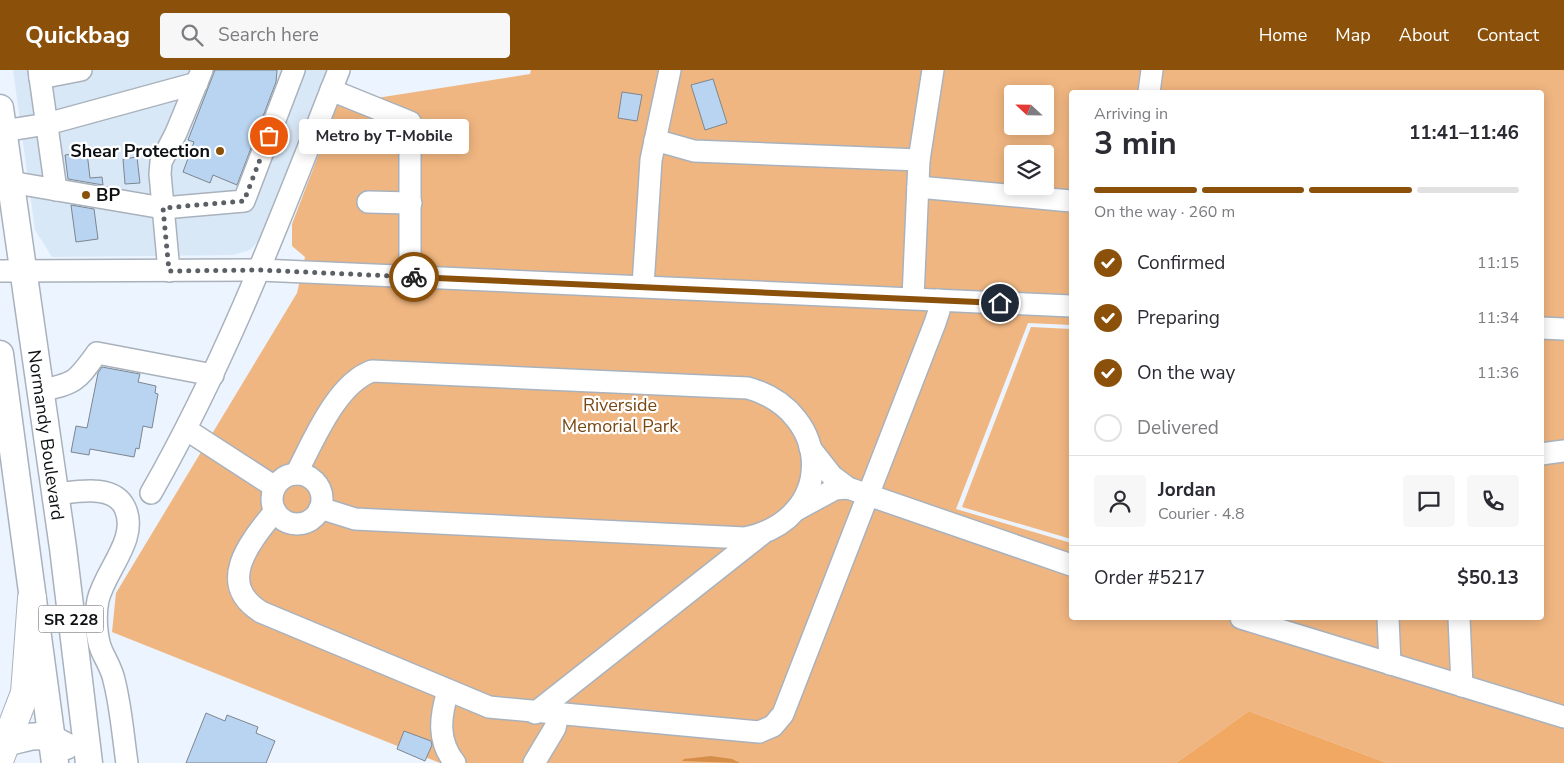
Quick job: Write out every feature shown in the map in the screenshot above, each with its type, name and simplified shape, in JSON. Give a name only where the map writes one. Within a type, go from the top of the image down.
[{"type":"highway","points":[[4,750],[25,693],[32,598]]},
{"type":"main road","name":"Normandy Boulevard","points":[[2,119],[10,182],[11,271],[40,391],[55,494],[88,761]]},
{"type":"main road","name":"Normandy Boulevard","points":[[0,354],[3,395],[53,750]]},
{"type":"main road","points":[[4,750],[34,735],[53,750],[88,761]]},
{"type":"street","points":[[56,190],[40,74],[81,70]]},
{"type":"street","points":[[10,182],[163,208],[244,201],[294,70]]},
{"type":"street","points":[[151,493],[187,430],[260,270],[339,70]]},
{"type":"street","points":[[643,286],[651,160],[670,70]]},
{"type":"street","points":[[913,298],[919,160],[933,70]]},
{"type":"street","points":[[1150,90],[1152,70]]},
{"type":"street","points":[[169,271],[160,174],[162,162],[200,77]]},
{"type":"street","points":[[2,119],[47,124],[200,77]]},
{"type":"street","points":[[331,90],[410,122],[410,277]]},
{"type":"street","points":[[655,140],[694,151],[919,160]]},
{"type":"street","points":[[918,187],[1069,201]]},
{"type":"street","points":[[368,202],[410,203]]},
{"type":"street","points":[[11,271],[260,270],[1069,306]]},
{"type":"street","points":[[275,512],[258,532],[241,563],[238,577],[246,603],[261,612],[489,707],[558,715],[759,732],[773,726],[783,714],[935,324],[939,310],[938,300]]},
{"type":"street","points":[[1544,328],[1564,329]]},
{"type":"street","points":[[40,391],[69,385],[77,380],[97,352],[213,375]]},
{"type":"street","points":[[296,474],[342,393],[353,381],[372,371],[748,388],[762,392],[787,408],[799,422],[810,447],[812,476],[807,493],[798,509]]},
{"type":"street","points":[[187,430],[275,487]]},
{"type":"street","points":[[810,447],[832,476],[848,488],[1069,564]]},
{"type":"street","points":[[1544,454],[1564,451]]},
{"type":"street","points":[[296,474],[304,476],[317,485],[322,500],[320,508],[310,521],[295,525],[280,518],[275,512],[272,504],[275,487],[288,476],[296,474]]},
{"type":"street","points":[[535,712],[762,534],[776,527],[798,509],[834,489],[848,488]]},
{"type":"street","points":[[55,494],[89,490],[112,495],[125,506],[128,521],[126,538],[104,583],[98,601],[97,621],[100,646],[114,678],[127,763]]},
{"type":"street","points":[[320,508],[355,519],[745,538],[762,534]]},
{"type":"street","points":[[1257,620],[1280,623],[1390,664],[1564,717]]},
{"type":"street","points":[[1388,620],[1390,664]]},
{"type":"street","points":[[1459,620],[1462,686]]},
{"type":"street","points":[[448,691],[441,712],[441,734],[448,754],[455,763]]},
{"type":"street","points":[[534,763],[555,728],[558,715]]},
{"type":"shaded area","points":[[13,70],[327,70],[262,237],[250,250],[233,255],[52,257],[35,230]]},
{"type":"shaded area","points":[[1249,711],[1387,763],[1176,763]]},
{"type":"shaded area","points":[[711,756],[732,759],[740,763],[682,761],[684,759]]},
{"type":"green space","name":"Riverside Memorial Park","points":[[531,70],[1564,70],[1564,763],[1387,763],[1249,711],[1176,763],[440,763],[112,632],[116,593],[297,293],[305,257],[292,246],[292,224],[338,104],[530,74]]},
{"type":"green space","points":[[1031,327],[1069,329],[1069,538],[962,507]]},
{"type":"building","points":[[215,70],[277,70],[276,82],[237,185],[213,175],[210,183],[183,172],[194,142],[188,140]]},
{"type":"building","points":[[713,79],[727,123],[705,130],[691,85]]},
{"type":"building","points":[[622,92],[642,95],[637,121],[618,118]]},
{"type":"building","points":[[87,152],[90,178],[102,177],[103,185],[68,179],[65,155]]},
{"type":"building","points":[[137,157],[140,183],[125,184],[123,159]]},
{"type":"building","points":[[71,205],[94,209],[98,239],[76,242]]},
{"type":"building","points":[[102,367],[140,374],[138,382],[156,386],[155,393],[158,394],[152,428],[143,426],[139,449],[136,448],[134,457],[90,449],[89,455],[71,452],[76,426],[87,428],[98,373]]},
{"type":"building","points":[[206,713],[225,721],[227,715],[258,727],[256,733],[275,741],[266,763],[186,763]]},
{"type":"building","points":[[404,731],[431,741],[432,745],[425,761],[397,749]]},
{"type":"way so far","points":[[269,136],[244,201],[163,208],[169,271],[260,270],[414,277]]},
{"type":"place","name":"Metro by T-Mobile","points":[[269,136]]},
{"type":"place","name":"Shear Protection","points":[[220,151]]},
{"type":"place","name":"BP","points":[[86,195]]},
{"type":"route","points":[[414,277],[1000,303]]}]
